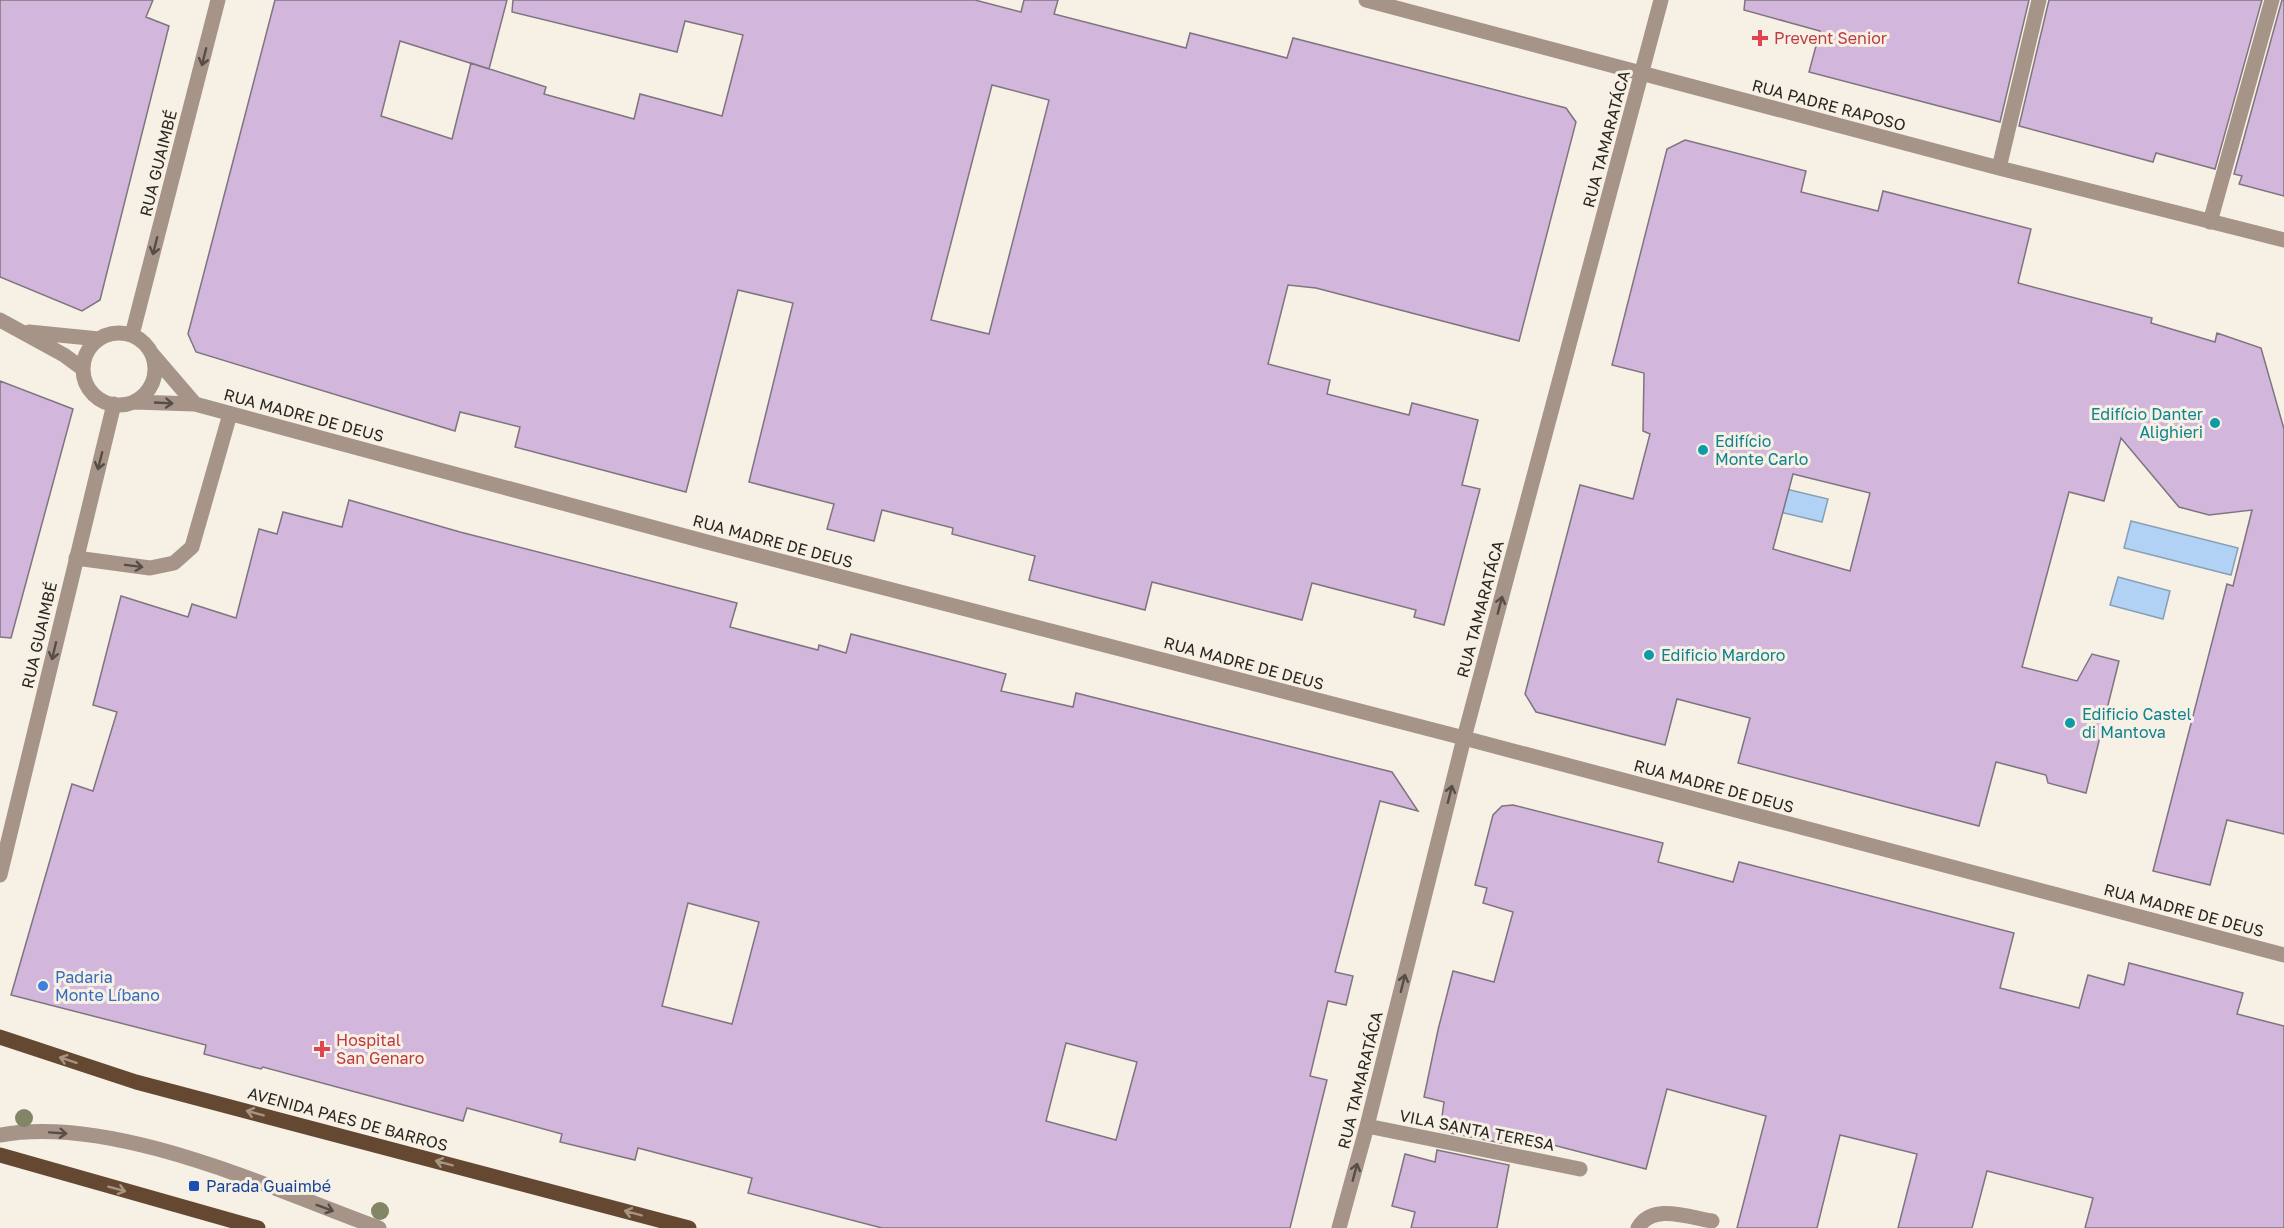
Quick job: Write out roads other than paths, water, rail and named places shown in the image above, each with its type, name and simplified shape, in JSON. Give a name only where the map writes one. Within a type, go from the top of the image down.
[{"type":"main road","name":"AVENIDA PAES DE BARROS","points":[[0,1037],[136,1082],[689,1228]]},
{"type":"main road","points":[[0,1155],[258,1228]]},
{"type":"street","name":"RUA GUAIMBÉ","points":[[132,335],[218,0]]},
{"type":"street","name":"RUA PADRE RAPOSO","points":[[1366,0],[1999,168],[2284,240]]},
{"type":"street","name":"RUA TAMARATÁCA","points":[[1339,1228],[1367,1126],[1464,738],[1661,0]]},
{"type":"street","points":[[1999,168],[2039,0]]},
{"type":"street","points":[[2210,222],[2272,0]]},
{"type":"street","points":[[0,321],[23,331],[83,369]]},
{"type":"street","points":[[23,331],[99,339]]},
{"type":"street","points":[[152,354],[154,376],[150,386],[134,402],[114,404],[104,402],[88,389],[83,369],[84,357],[99,339],[109,334],[132,335],[140,340],[195,404]]},
{"type":"street","name":"RUA MADRE DE DEUS","points":[[134,402],[195,404],[719,545],[1464,738],[2284,955]]},
{"type":"street","name":"RUA GUAIMBÉ","points":[[0,875],[114,404]]},
{"type":"street","points":[[76,558],[150,568],[174,563],[192,548],[230,414]]},
{"type":"street","name":"VILA SANTA TERESA","points":[[1367,1126],[1580,1169]]},
{"type":"street","points":[[0,1135],[56,1132],[117,1138],[199,1162],[380,1228]]},
{"type":"street","points":[[1638,1228],[1642,1220],[1660,1212],[1712,1221]]},
{"type":"water","points":[[1786,489],[1828,499],[1822,522],[1780,512]]},
{"type":"water","points":[[2131,521],[2238,548],[2231,575],[2124,548]]},
{"type":"water","points":[[2118,577],[2170,591],[2163,619],[2110,605]]},
{"type":"place","name":"Prevent Senior","points":[[1760,38]]},
{"type":"place","name":"Edifício Danter Alighieri","points":[[2215,423]]},
{"type":"place","name":"Edifício Monte Carlo","points":[[1703,450]]},
{"type":"place","name":"Edificio Mardoro","points":[[1649,655]]},
{"type":"place","name":"Edificio Castel di Mantova","points":[[2070,723]]},
{"type":"place","name":"Padaria Monte Líbano","points":[[43,986]]},
{"type":"place","name":"Hospital San Genaro","points":[[322,1049]]},
{"type":"place","name":"Parada Guaimbé","points":[[194,1186]]}]
